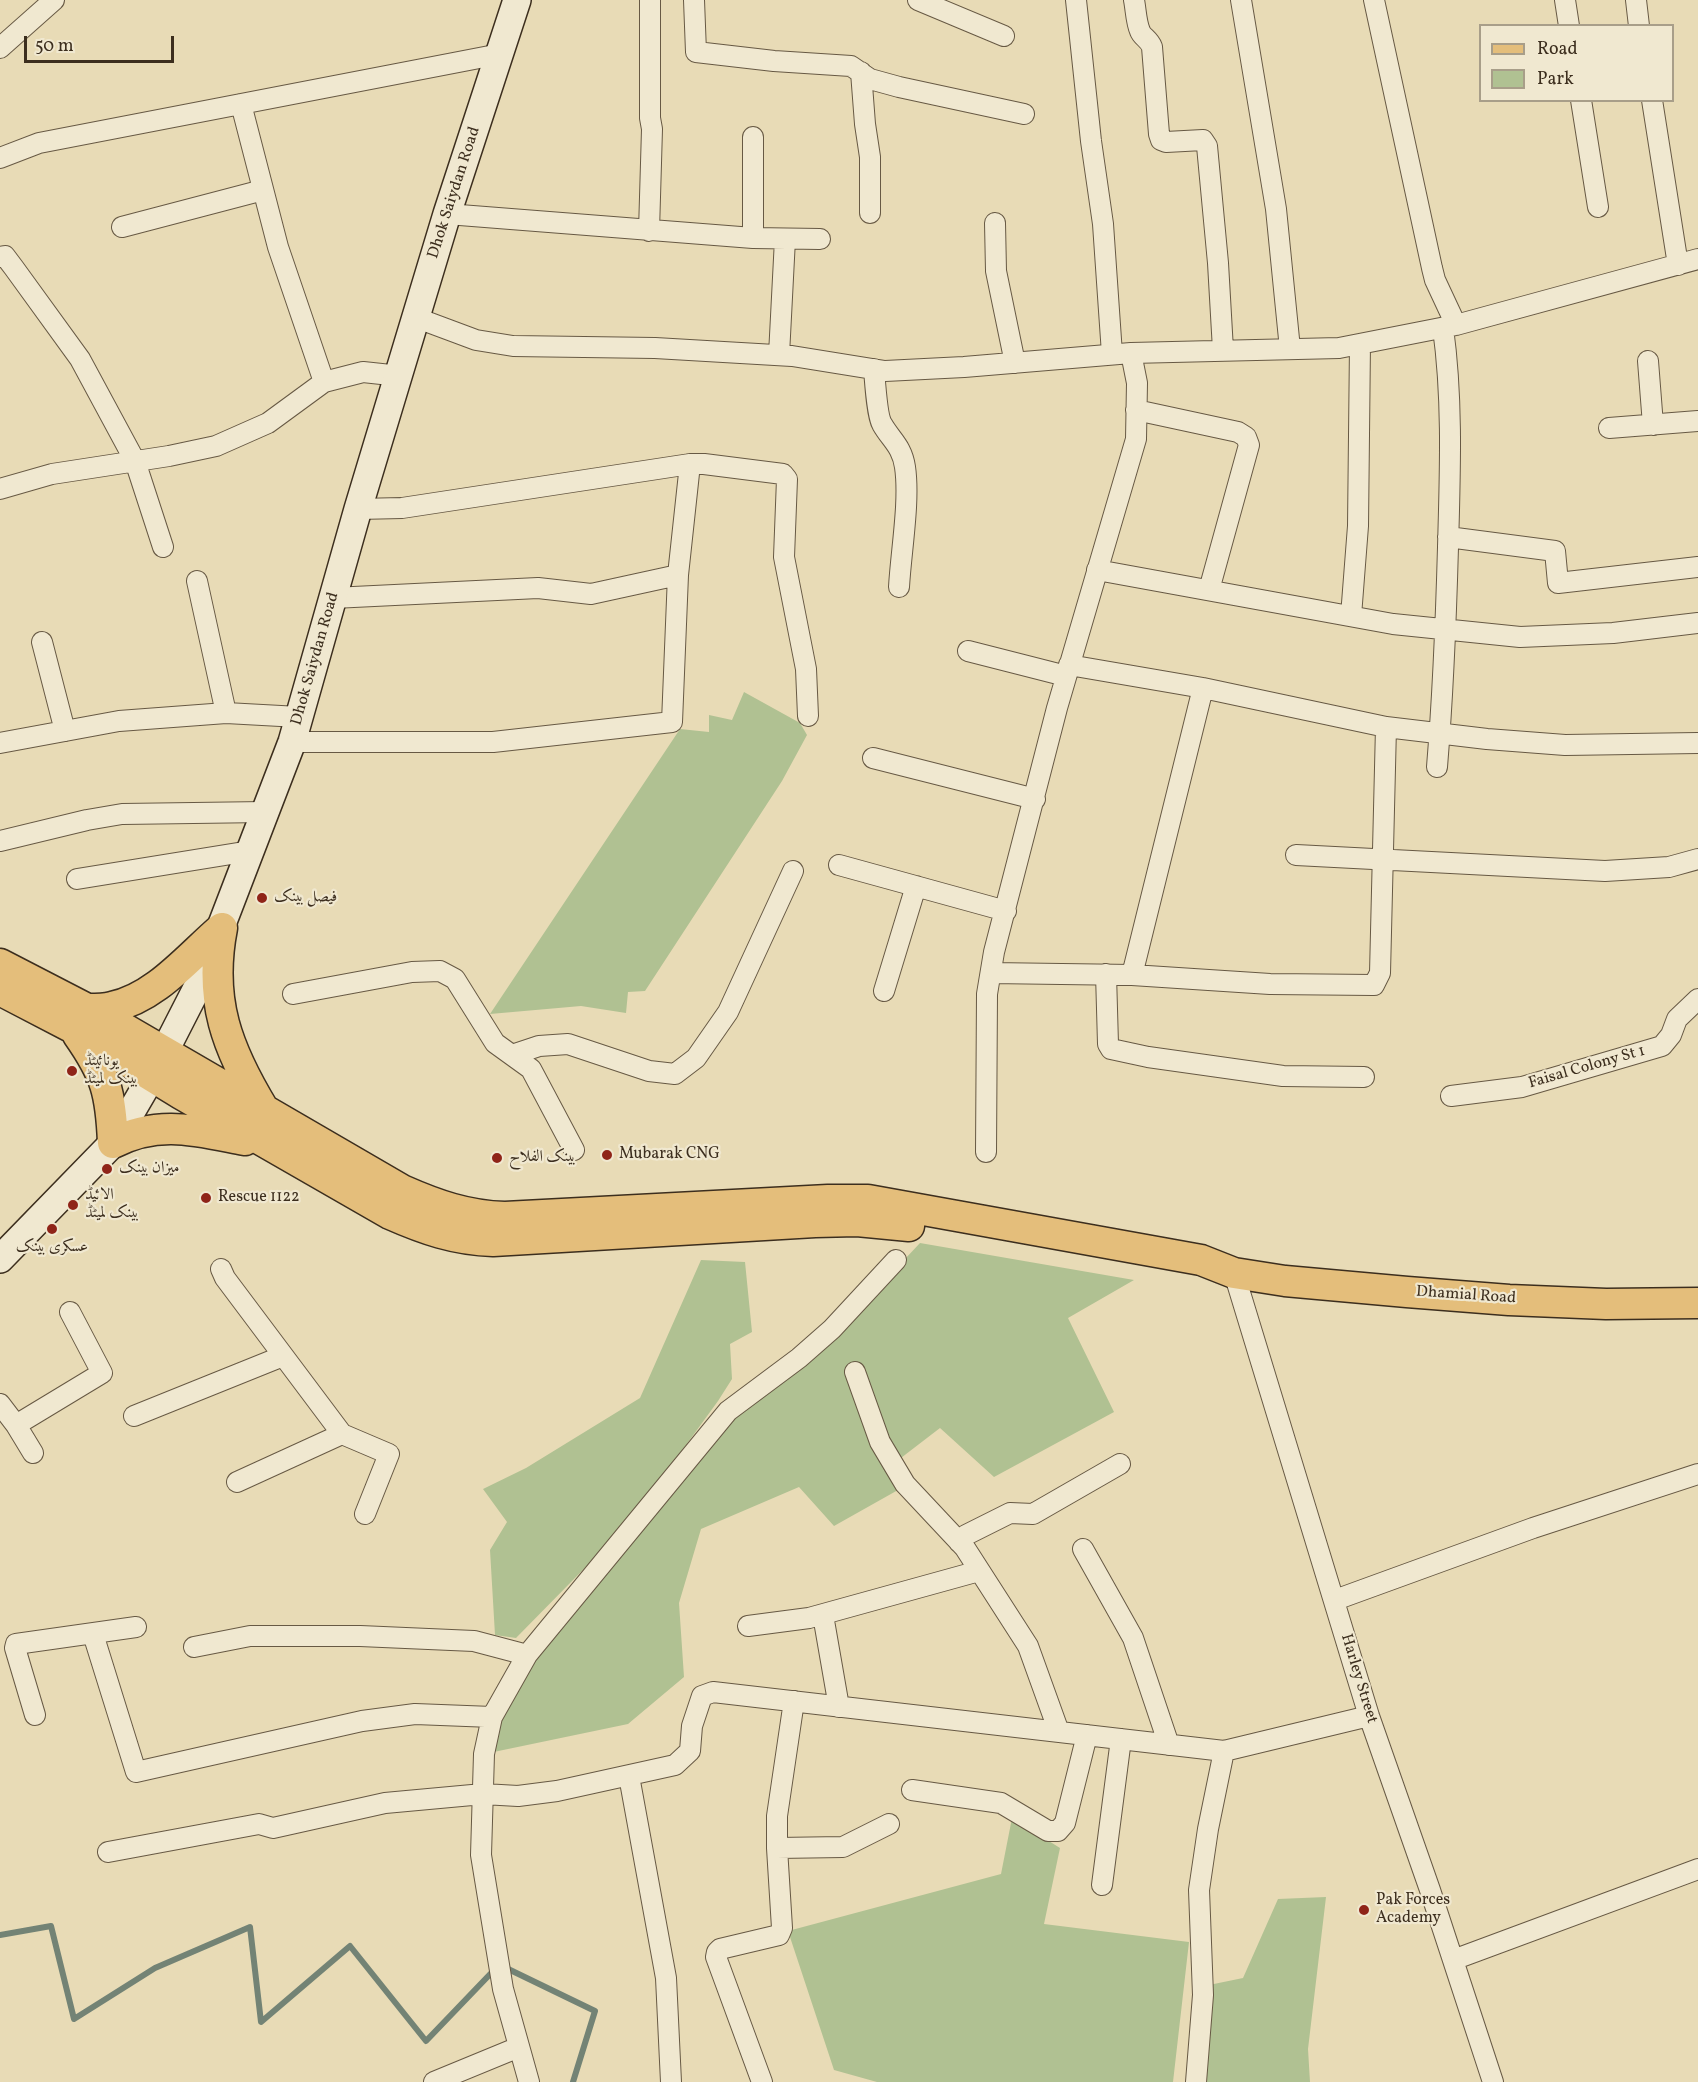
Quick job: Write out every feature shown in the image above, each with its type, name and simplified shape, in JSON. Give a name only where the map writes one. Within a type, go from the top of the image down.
[{"type":"main road","name":"Dhok Saiydan Road","points":[[0,1259],[113,1143],[158,1064],[199,984],[222,928],[296,730],[358,509],[447,214],[517,0]]},
{"type":"main road","points":[[0,990],[82,1019],[147,992],[222,928]]},
{"type":"main road","points":[[222,928],[218,950],[218,993],[227,1035],[238,1064],[264,1111]]},
{"type":"main road","points":[[0,964],[82,1019],[158,1064],[269,1144],[390,1214],[425,1229],[451,1237],[493,1241],[609,1223]]},
{"type":"main road","points":[[82,1019],[110,1103],[113,1143],[143,1131],[171,1128],[209,1132],[269,1144]]},
{"type":"main road","points":[[158,1064],[264,1111],[402,1190],[437,1205],[462,1213],[609,1223]]},
{"type":"main road","name":"Dhamial Road","points":[[609,1223],[828,1200],[868,1200],[1201,1260],[1234,1273],[1285,1281],[1509,1300],[1606,1304],[1698,1303]]},
{"type":"street","points":[[0,48],[54,0]]},
{"type":"street","points":[[650,0],[650,118],[652,129],[650,231]]},
{"type":"street","points":[[694,0],[696,52],[774,61],[851,66],[870,79],[1024,114]]},
{"type":"street","points":[[918,0],[1005,36]]},
{"type":"street","points":[[986,1152],[987,994],[991,973],[1068,670],[1136,439],[1137,383],[1122,354],[1091,141],[1076,0]]},
{"type":"street","points":[[1134,0],[1139,29],[1149,39],[1152,46],[1161,140],[1166,142],[1197,139],[1203,140],[1207,146],[1218,263],[1223,350]]},
{"type":"street","points":[[1241,0],[1276,209],[1290,349]]},
{"type":"street","points":[[1374,0],[1433,274],[1450,326],[1448,537],[1437,767]]},
{"type":"street","points":[[1565,0],[1569,24]]},
{"type":"street","points":[[1636,0],[1639,24]]},
{"type":"street","points":[[0,158],[39,143],[500,54]]},
{"type":"street","points":[[861,72],[870,157],[870,213]]},
{"type":"street","points":[[1581,102],[1598,207]]},
{"type":"street","points":[[1652,102],[1678,265]]},
{"type":"street","points":[[241,104],[278,247],[324,382]]},
{"type":"street","points":[[753,137],[753,238]]},
{"type":"street","points":[[122,227],[263,190]]},
{"type":"street","points":[[447,214],[753,238],[820,239]]},
{"type":"street","points":[[996,223],[996,271],[1015,363]]},
{"type":"street","points":[[779,355],[785,239]]},
{"type":"street","points":[[0,257],[5,256],[80,359],[135,461],[163,547]]},
{"type":"street","points":[[417,318],[476,340],[513,346],[655,348],[779,355],[885,371],[1122,354],[1339,348],[1450,326],[1698,259]]},
{"type":"street","points":[[1351,616],[1358,526],[1360,344]]},
{"type":"street","points":[[1648,361],[1653,425]]},
{"type":"street","points":[[874,369],[880,422],[892,436],[901,452],[905,468],[906,496],[899,587]]},
{"type":"street","points":[[0,489],[52,474],[216,446],[268,423],[324,382],[363,372],[400,376]]},
{"type":"street","points":[[1136,410],[1238,432],[1246,437],[1249,445],[1209,590]]},
{"type":"street","points":[[1609,428],[1698,421]]},
{"type":"street","points":[[0,743],[119,721],[226,712],[296,730],[492,742],[672,722],[678,575],[690,464]]},
{"type":"street","points":[[358,509],[402,508],[690,464],[783,474],[787,479],[784,557],[806,669],[808,716]]},
{"type":"street","points":[[1448,537],[1555,550],[1558,583],[1698,567]]},
{"type":"street","points":[[1097,570],[1393,624],[1520,637],[1613,633],[1698,623]]},
{"type":"street","points":[[333,598],[538,588],[591,594],[678,575]]},
{"type":"street","points":[[197,581],[226,712]]},
{"type":"street","points":[[42,642],[65,731]]},
{"type":"street","points":[[968,651],[1068,670],[1203,688],[1386,727],[1565,745],[1698,743]]},
{"type":"street","points":[[1132,975],[1203,688]]},
{"type":"street","points":[[991,973],[1106,974],[1270,984],[1374,985],[1380,973],[1386,727]]},
{"type":"street","points":[[873,758],[1035,799]]},
{"type":"street","points":[[0,842],[87,820],[122,814],[265,812]]},
{"type":"street","points":[[77,879],[250,851]]},
{"type":"street","points":[[1296,855],[1605,872],[1669,867],[1698,859]]},
{"type":"street","points":[[839,866],[1006,910]]},
{"type":"street","points":[[512,1055],[539,1046],[568,1044],[649,1071],[675,1074],[696,1058],[728,1012],[793,871]]},
{"type":"street","points":[[884,991],[916,886]]},
{"type":"street","points":[[293,994],[412,972],[440,971],[455,979],[495,1042],[531,1069],[573,1150]]},
{"type":"street","points":[[1106,974],[1108,1044],[1111,1049],[1148,1057],[1283,1076],[1364,1077]]},
{"type":"street","name":"Faisal Colony St 1","points":[[1451,1096],[1522,1087],[1662,1046],[1671,1035],[1677,1019],[1698,999]]},
{"type":"street","points":[[529,2082],[503,1989],[480,1855],[484,1754],[492,1717],[527,1655],[728,1411],[799,1358],[832,1329],[896,1260]]},
{"type":"street","points":[[221,1269],[225,1278],[342,1434],[389,1454],[365,1514]]},
{"type":"street","name":"Harley Street","points":[[1234,1273],[1369,1716],[1493,2082]]},
{"type":"street","points":[[16,1425],[102,1373],[70,1312]]},
{"type":"street","points":[[134,1416],[283,1356]]},
{"type":"street","points":[[855,1372],[880,1442],[905,1484],[959,1542],[1028,1646],[1059,1732]]},
{"type":"street","points":[[0,1404],[33,1453]]},
{"type":"street","points":[[237,1482],[342,1434]]},
{"type":"street","points":[[959,1542],[966,1535],[1010,1513],[1033,1514],[1120,1464]]},
{"type":"street","points":[[1335,1600],[1533,1528],[1698,1474]]},
{"type":"street","points":[[1083,1549],[1133,1638],[1169,1745]]},
{"type":"street","points":[[748,1626],[822,1615],[979,1571]]},
{"type":"street","points":[[822,1615],[839,1707]]},
{"type":"street","points":[[35,1716],[15,1648],[16,1644],[136,1627]]},
{"type":"street","points":[[93,1634],[136,1772],[362,1721],[415,1714],[492,1717]]},
{"type":"street","points":[[194,1647],[250,1636],[360,1636],[474,1641],[527,1655]]},
{"type":"street","points":[[108,1852],[259,1824],[273,1828],[385,1803],[483,1794],[518,1796],[557,1791],[675,1765],[690,1751],[693,1726],[702,1696],[713,1692],[1224,1751],[1369,1716]]},
{"type":"street","points":[[762,2082],[716,1957],[720,1949],[779,1935],[782,1928],[777,1816],[794,1701]]},
{"type":"street","points":[[912,1790],[1001,1803],[1048,1831],[1058,1831],[1065,1823],[1087,1735]]},
{"type":"street","points":[[1102,1886],[1121,1739]]},
{"type":"street","points":[[1196,2082],[1203,1995],[1199,1890],[1208,1829],[1224,1751]]},
{"type":"street","points":[[629,1776],[666,1978],[671,2082]]},
{"type":"street","points":[[777,1848],[788,1846],[843,1847],[889,1824]]},
{"type":"street","points":[[1453,1960],[1698,1869]]},
{"type":"street","points":[[434,2082],[519,2047]]},
{"type":"green space","points":[[744,692],[800,723],[807,735],[782,781],[645,991],[628,992],[626,1013],[581,1006],[490,1014],[680,729],[709,732],[709,715],[732,720]]},
{"type":"green space","points":[[920,1243],[1134,1280],[1068,1318],[1114,1412],[994,1477],[940,1428],[897,1461],[898,1490],[834,1526],[799,1487],[701,1529],[679,1603],[684,1677],[628,1724],[484,1754],[522,1671],[727,1425],[857,1310]]},
{"type":"green space","points":[[701,1260],[745,1262],[752,1332],[730,1344],[732,1379],[630,1522],[516,1638],[495,1635],[490,1550],[507,1522],[483,1489],[526,1468],[640,1398]]},
{"type":"green space","points":[[1012,1818],[1060,1848],[1044,1924],[1189,1942],[1173,2082],[877,2082],[834,2070],[788,1931],[1001,1874]]},
{"type":"green space","points":[[1326,1897],[1308,2049],[1310,2082],[1199,2082],[1209,1985],[1243,1978],[1278,1899]]},
{"type":"waterway","points":[[0,1935],[51,1926],[74,2019],[155,1968],[250,1927],[261,2022],[350,1946],[426,2041],[496,1968]]},
{"type":"waterway","points":[[504,1967],[595,2011],[573,2082]]},
{"type":"place","name":"فیصل بینک","points":[[262,898]]},
{"type":"place","name":"یونائیٹڈ بینک لمیٹڈ","points":[[72,1071]]},
{"type":"place","name":"Mubarak CNG","points":[[607,1155]]},
{"type":"place","name":"بینک الفلاح","points":[[497,1158]]},
{"type":"place","name":"میزان بینک","points":[[107,1169]]},
{"type":"place","name":"Rescue 1122","points":[[206,1198]]},
{"type":"place","name":"الائیڈ بینک لمیٹڈ","points":[[73,1205]]},
{"type":"place","name":"عسکری بینک","points":[[52,1229]]},
{"type":"place","name":"Pak Forces Academy","points":[[1364,1910]]}]
